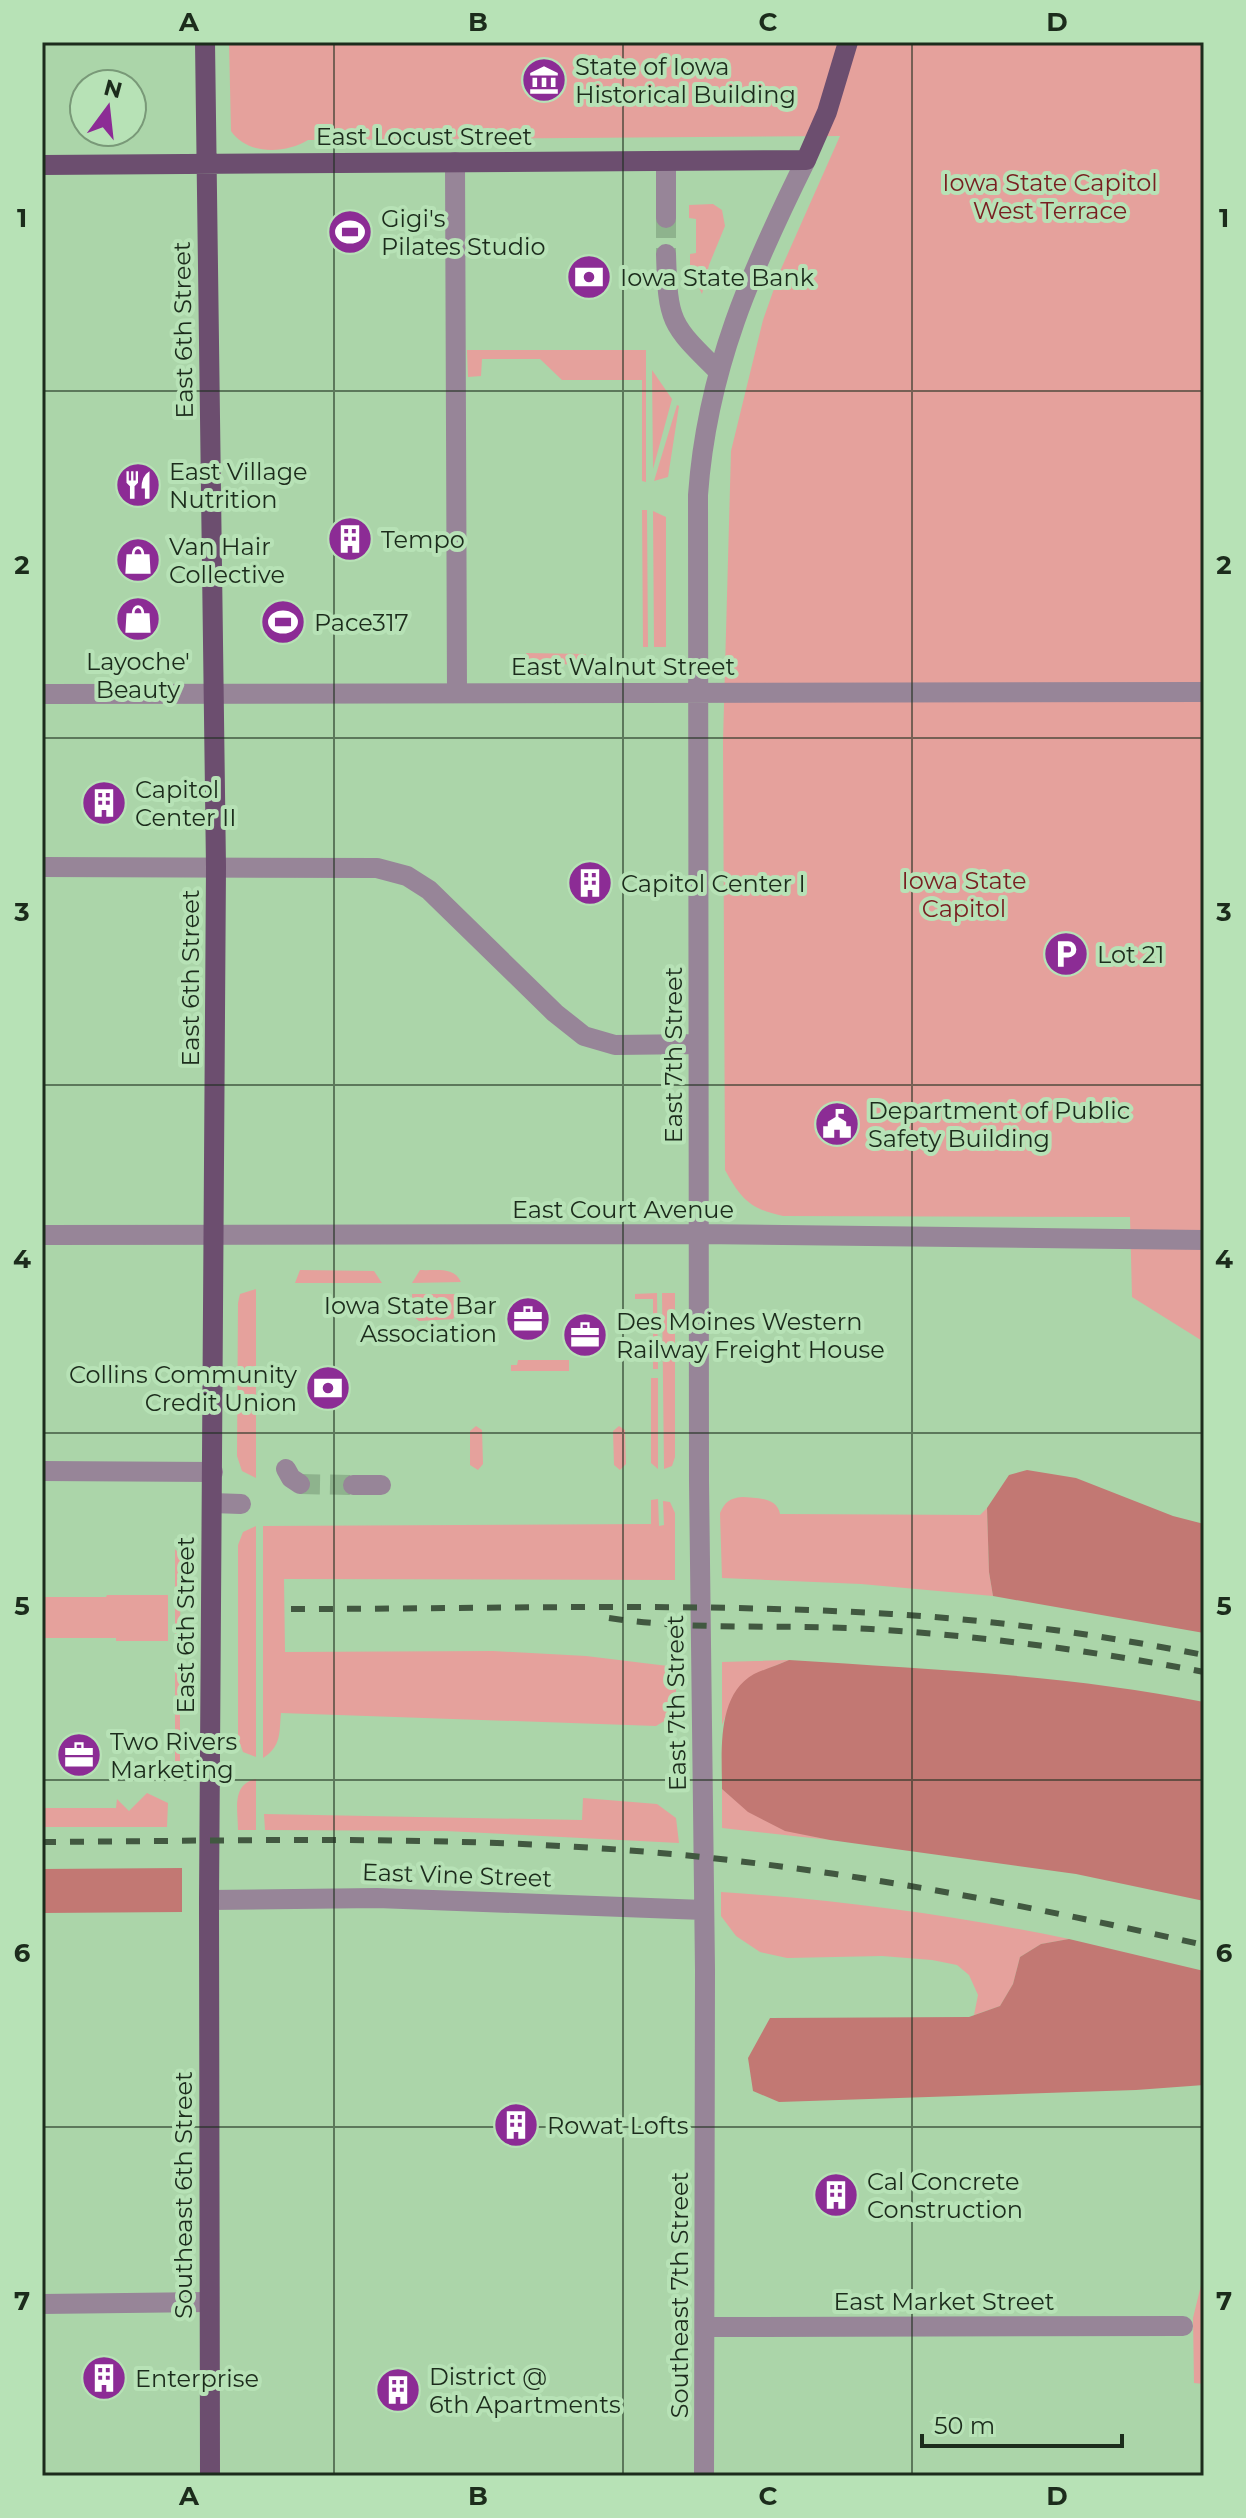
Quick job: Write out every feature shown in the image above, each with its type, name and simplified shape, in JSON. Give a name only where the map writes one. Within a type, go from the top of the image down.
[{"type":"main road","name":"East 6th Street","points":[[205,42],[216,867],[209,1906]]},
{"type":"main road","points":[[806,160],[825,120],[848,42]]},
{"type":"main road","name":"East Locust Street","points":[[42,165],[806,160]]},
{"type":"main road","name":"Southeast 6th Street","points":[[209,1906],[210,2476]]},
{"type":"street","name":"East 7th Street","points":[[705,1970],[698,1044],[698,495],[701,444],[718,371],[752,274],[806,160]]},
{"type":"street","points":[[666,161],[666,218]]},
{"type":"street","points":[[455,162],[457,692]]},
{"type":"street","points":[[666,254],[667,300],[673,320],[684,338],[718,371]]},
{"type":"street","name":"East Walnut Street","points":[[42,694],[1204,692]]},
{"type":"street","points":[[42,867],[377,868],[400,873],[429,890],[555,1013],[584,1036],[615,1045],[698,1044]]},
{"type":"street","name":"East Court Avenue","points":[[42,1235],[699,1234],[1204,1240]]},
{"type":"street","points":[[42,1471],[213,1472]]},
{"type":"street","points":[[353,1485],[381,1485]]},
{"type":"street","points":[[212,1503],[241,1504]]},
{"type":"street","name":"East Vine Street","points":[[209,1906],[391,1898],[704,1910]]},
{"type":"street","name":"Southeast 7th Street","points":[[704,2476],[705,1970]]},
{"type":"street","points":[[42,2304],[209,2302]]},
{"type":"street","name":"East Market Street","points":[[705,2327],[1183,2326]]},
{"type":"green space","name":"Iowa State Capitol","points":[[229,42],[1204,42],[1204,1342],[1132,1297],[1130,1217],[783,1216],[754,1206],[736,1188],[725,1170],[723,741],[731,451],[763,320],[781,269],[840,136],[308,140],[289,148],[267,150],[247,144],[231,131]]},
{"type":"green space","points":[[713,204],[722,210],[725,226],[709,265],[702,294],[690,270],[690,254],[696,253],[696,219],[689,218],[689,205]]},
{"type":"green space","points":[[467,350],[646,350],[646,482],[642,481],[642,380],[562,380],[540,359],[482,359],[481,376],[468,377]]},
{"type":"green space","points":[[652,370],[672,399],[653,469]]},
{"type":"green space","points":[[677,405],[668,477],[654,481]]},
{"type":"green space","points":[[642,510],[647,510],[648,647],[643,647]]},
{"type":"green space","points":[[653,511],[666,517],[666,647],[654,647]]},
{"type":"green space","points":[[526,653],[586,654],[581,664],[531,665]]},
{"type":"green space","points":[[300,1270],[374,1271],[382,1283],[295,1283]]},
{"type":"green space","points":[[420,1270],[449,1271],[461,1282],[412,1283]]},
{"type":"green space","points":[[256,1289],[256,1478],[242,1471],[237,1456],[238,1303],[240,1294]]},
{"type":"green space","points":[[657,1293],[658,1369],[653,1369],[653,1299],[635,1299],[635,1294]]},
{"type":"green space","points":[[662,1293],[675,1293],[675,1457],[672,1466],[664,1469]]},
{"type":"green space","points":[[412,1294],[462,1294],[461,1305],[453,1319],[419,1321],[413,1316]]},
{"type":"green space","points":[[518,1360],[569,1360],[569,1371],[511,1371],[511,1365],[517,1365]]},
{"type":"green space","points":[[651,1378],[658,1378],[658,1469],[651,1463]]},
{"type":"green space","points":[[476,1426],[482,1430],[483,1464],[478,1470],[470,1465],[470,1431]]},
{"type":"green space","points":[[619,1426],[625,1430],[626,1464],[620,1470],[614,1465],[613,1431]]},
{"type":"green space","points":[[742,1497],[770,1501],[780,1514],[980,1515],[987,1508],[993,1596],[861,1584],[722,1578],[720,1513],[728,1501]]},
{"type":"green space","points":[[658,1499],[659,1526],[664,1525],[663,1501],[670,1502],[675,1513],[675,1580],[284,1579],[285,1652],[493,1651],[586,1656],[676,1667],[676,1714],[656,1726],[281,1713],[277,1743],[263,1758],[263,1526],[651,1524],[651,1500]]},
{"type":"green space","points":[[256,1526],[256,1757],[243,1752],[238,1738],[238,1545],[243,1532]]},
{"type":"green space","points":[[175,1549],[181,1556],[180,1635],[175,1640]]},
{"type":"green space","points":[[168,1595],[168,1641],[42,1638],[42,1597]]},
{"type":"green space","points":[[789,1660],[745,1682],[733,1698],[722,1725],[722,1662]]},
{"type":"green space","points":[[175,1671],[180,1680],[180,1770],[175,1778]]},
{"type":"green space","points":[[256,1779],[256,1830],[238,1830],[239,1792],[248,1782]]},
{"type":"green space","points":[[722,1789],[772,1824],[830,1840],[722,1828]]},
{"type":"green space","points":[[147,1793],[168,1803],[167,1827],[42,1827],[42,1808],[116,1808],[117,1799],[129,1811]]},
{"type":"green space","points":[[583,1798],[657,1804],[676,1818],[679,1843],[446,1831],[265,1830],[264,1814],[582,1820]]},
{"type":"green space","points":[[721,1892],[896,1910],[1069,1939],[1041,1944],[1020,1957],[1013,1984],[1000,2006],[974,2015],[978,1995],[969,1975],[957,1965],[882,1956],[787,1958],[760,1952],[736,1936],[721,1916]]},
{"type":"green space","points":[[1204,2273],[1204,2384],[1194,2383],[1193,2318]]},
{"type":"shaded area","points":[[1027,1470],[1076,1478],[1173,1516],[1204,1524],[1204,1633],[993,1596],[987,1508],[1009,1475]]},
{"type":"shaded area","points":[[789,1660],[1050,1679],[1204,1702],[1204,1901],[1076,1874],[830,1840],[785,1831],[748,1812],[722,1789],[722,1742],[727,1710],[742,1683],[754,1674]]},
{"type":"shaded area","points":[[182,1868],[182,1912],[42,1913],[42,1869]]},
{"type":"shaded area","points":[[1069,1939],[1204,1971],[1204,2085],[779,2102],[753,2091],[748,2058],[770,2018],[969,2017],[1000,2006],[1013,1984],[1020,1957],[1041,1944]]},
{"type":"tunnel","points":[[666,218],[666,254]]},
{"type":"tunnel","points":[[300,1484],[353,1485]]},
{"type":"railway","points":[[291,1609],[666,1607],[816,1610],[970,1620],[1049,1629],[1204,1655]]},
{"type":"railway","points":[[609,1618],[707,1626],[871,1629],[955,1636],[1080,1651],[1204,1672]]},
{"type":"railway","points":[[42,1842],[445,1841],[658,1853],[894,1883],[1204,1945]]},
{"type":"place","name":"State of Iowa Historical Building","points":[[544,80]]},
{"type":"place","name":"Gigi's Pilates Studio","points":[[350,232]]},
{"type":"place","name":"Iowa State Bank","points":[[589,277]]},
{"type":"place","name":"East Village Nutrition","points":[[138,485]]},
{"type":"place","name":"Tempo","points":[[350,539]]},
{"type":"place","name":"Van Hair Collective","points":[[138,560]]},
{"type":"place","name":"Layoche' Beauty","points":[[138,619]]},
{"type":"place","name":"Pace317","points":[[283,622]]},
{"type":"place","name":"Capitol Center II","points":[[104,803]]},
{"type":"place","name":"Capitol Center I","points":[[590,883]]},
{"type":"place","name":"Lot 21","points":[[1066,954]]},
{"type":"place","name":"Department of Public Safety Building","points":[[837,1124]]},
{"type":"place","name":"Iowa State Bar Association","points":[[528,1319]]},
{"type":"place","name":"Des Moines Western Railway Freight House","points":[[585,1335]]},
{"type":"place","name":"Collins Community Credit Union","points":[[328,1388]]},
{"type":"place","name":"Two Rivers Marketing","points":[[79,1755]]},
{"type":"place","name":"Rowat Lofts","points":[[516,2125]]},
{"type":"place","name":"Cal Concrete Construction","points":[[836,2195]]},
{"type":"place","name":"Enterprise","points":[[104,2378]]},
{"type":"place","name":"District @ 6th Apartments","points":[[398,2390]]},
{"type":"park label","name":"Iowa State Capitol West Terrace","points":[[1050,196]]}]
